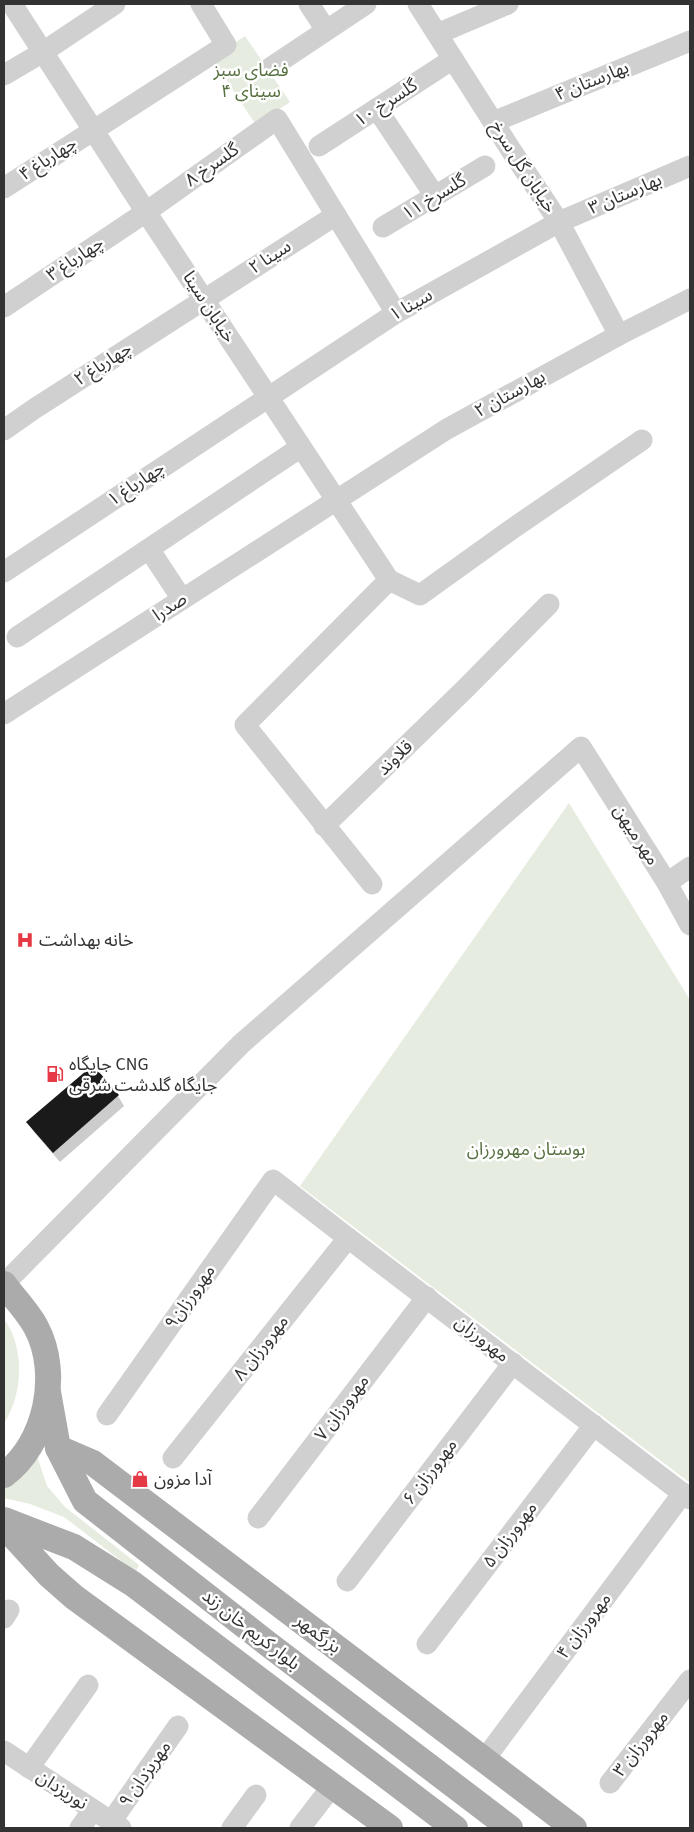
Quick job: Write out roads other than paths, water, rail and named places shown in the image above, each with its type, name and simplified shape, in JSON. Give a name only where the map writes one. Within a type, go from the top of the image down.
[{"type":"main road","points":[[4,1284],[36,1327],[45,1352],[48,1392],[42,1421],[29,1447],[10,1471],[4,1475]]},
{"type":"main road","name":"بلوار کریم خان زند","points":[[48,1392],[58,1448],[85,1501],[268,1644],[510,1828]]},
{"type":"main road","name":"بزرگمهر","points":[[58,1448],[93,1463],[574,1828]]},
{"type":"main road","name":"بلوار کریم خان زند","points":[[4,1520],[74,1548],[133,1584],[455,1828]]},
{"type":"main road","points":[[4,1526],[49,1575],[74,1597],[390,1828]]},
{"type":"street","name":"خیابان سینا","points":[[12,4],[146,212],[389,580]]},
{"type":"street","points":[[4,75],[43,52],[115,4]]},
{"type":"street","name":"چهارباغ ۴","points":[[4,188],[226,45],[201,4]]},
{"type":"street","points":[[309,4],[326,30]]},
{"type":"street","points":[[270,68],[366,4]]},
{"type":"street","name":"خیابان گل سرخ","points":[[418,4],[559,222],[619,335]]},
{"type":"street","points":[[437,34],[508,4]]},
{"type":"street","name":"بهارستان ۴","points":[[493,122],[690,41]]},
{"type":"street","name":"گلسرخ ۱۰","points":[[320,146],[453,60]]},
{"type":"street","points":[[377,108],[435,196]]},
{"type":"street","name":"گلسرخ ۸","points":[[146,212],[277,119],[336,215]]},
{"type":"street","name":"گلسرخ ۱۱","points":[[383,227],[486,166]]},
{"type":"street","name":"بهارستان ۳","points":[[559,222],[690,166]]},
{"type":"street","name":"چهارباغ ۳","points":[[4,307],[146,212]]},
{"type":"street","points":[[336,215],[396,313]]},
{"type":"street","name":"سینا ۲","points":[[204,300],[336,215]]},
{"type":"street","name":"سینا ۱","points":[[268,396],[396,313],[559,222]]},
{"type":"street","name":"بهارستان ۲","points":[[336,500],[447,429],[619,335],[690,299]]},
{"type":"street","name":"چهارباغ ۲","points":[[4,430],[204,300]]},
{"type":"street","name":"چهارباغ ۱","points":[[4,572],[268,396]]},
{"type":"street","points":[[372,884],[245,725],[389,580],[420,595],[642,440]]},
{"type":"street","points":[[17,638],[301,447]]},
{"type":"street","name":"صدرا","points":[[4,714],[336,500]]},
{"type":"street","points":[[149,550],[182,600]]},
{"type":"street","name":"قلاوند","points":[[324,826],[465,689],[549,604]]},
{"type":"street","name":"مهر میهن","points":[[4,1284],[241,1044],[581,747],[667,883],[690,925]]},
{"type":"street","points":[[667,883],[690,867]]},
{"type":"street","name":"مهرورزان","points":[[273,1180],[687,1496]]},
{"type":"street","name":"مهرورزان۹","points":[[107,1415],[273,1180]]},
{"type":"street","name":"مهرورزان ۸","points":[[174,1458],[348,1238]]},
{"type":"street","name":"مهرورزان ۷","points":[[258,1518],[427,1297]]},
{"type":"street","name":"مهرورزان ۶","points":[[347,1581],[512,1363]]},
{"type":"street","name":"مهرورزان ۵","points":[[427,1644],[594,1425]]},
{"type":"street","name":"مهرورزان ۴","points":[[484,1760],[687,1496]]},
{"type":"street","name":"مهرورزان ۳","points":[[610,1784],[690,1680]]},
{"type":"street","points":[[29,1768],[88,1685]]},
{"type":"street","name":"مهریزدان ۹","points":[[116,1825],[178,1726]]},
{"type":"street","name":"نوریزدان","points":[[4,1751],[116,1825]]},
{"type":"street","points":[[300,1828],[333,1785]]},
{"type":"street","points":[[232,1828],[256,1795]]},
{"type":"street","points":[[80,1828],[93,1810]]},
{"type":"place","name":"خانه بهداشت","points":[[25,940]]},
{"type":"place","name":"جایگاه CNG جایگاه گلدشت شرقی","points":[[55,1074]]},
{"type":"place","name":"آدا مزون","points":[[140,1479]]},
{"type":"park label","name":"فضای سبز سینای ۴","points":[[251,80]]},
{"type":"park label","name":"بوستان مهرورزان","points":[[526,1149]]}]
